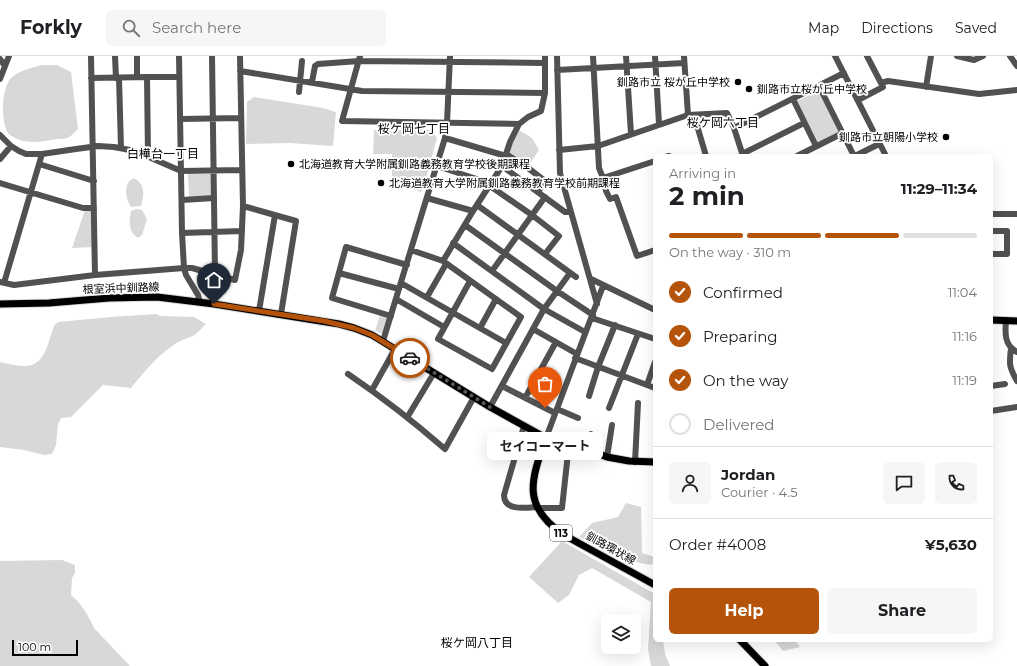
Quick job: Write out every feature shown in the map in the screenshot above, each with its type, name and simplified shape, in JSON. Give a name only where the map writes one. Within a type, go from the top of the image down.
[{"type":"main road","name":"根室浜中釧路線","points":[[0,304],[157,297],[281,314],[324,321],[354,328],[372,335],[490,407],[546,438]]},
{"type":"main road","points":[[993,320],[1017,321]]},
{"type":"main road","points":[[546,438],[586,449],[607,457],[635,462],[653,462]]},
{"type":"main road","name":"釧路環状線","points":[[546,438],[534,478],[533,488],[537,508],[541,516],[551,527],[564,535],[653,584]]},
{"type":"main road","points":[[742,642],[764,666]]},
{"type":"street","points":[[0,79],[9,56]]},
{"type":"street","points":[[91,56],[95,275]]},
{"type":"street","points":[[115,56],[121,148]]},
{"type":"street","points":[[137,56],[137,77]]},
{"type":"street","points":[[179,56],[184,268],[200,302]]},
{"type":"street","points":[[212,56],[215,274]]},
{"type":"street","points":[[42,154],[2,282],[14,285],[95,275],[184,268],[192,268],[236,280],[241,250],[243,206],[240,56]]},
{"type":"street","points":[[557,56],[560,173],[597,304]]},
{"type":"street","points":[[594,56],[599,168],[606,192],[610,199],[616,197],[638,256],[653,251]]},
{"type":"street","points":[[626,56],[631,134]]},
{"type":"street","points":[[655,56],[659,124]]},
{"type":"street","points":[[684,56],[691,115],[705,154]]},
{"type":"street","points":[[835,56],[885,154]]},
{"type":"street","points":[[858,100],[883,87],[867,56]]},
{"type":"street","points":[[926,86],[931,56]]},
{"type":"street","points":[[957,56],[974,60],[983,56]]},
{"type":"street","points":[[1010,56],[1017,66]]},
{"type":"street","points":[[0,59],[3,69]]},
{"type":"street","points":[[359,59],[342,121],[520,124]]},
{"type":"street","points":[[312,82],[315,66],[318,64],[359,59],[545,59],[545,93],[541,111],[528,117],[513,133],[502,166],[453,244],[427,297]]},
{"type":"street","points":[[383,342],[445,138],[450,59]]},
{"type":"street","points":[[299,92],[302,61]]},
{"type":"street","points":[[557,70],[684,63]]},
{"type":"street","points":[[240,71],[362,91],[545,93]]},
{"type":"street","points":[[734,128],[844,73]]},
{"type":"street","points":[[147,77],[148,156]]},
{"type":"street","points":[[91,78],[179,77]]},
{"type":"street","points":[[881,83],[888,81],[979,94],[1017,90]]},
{"type":"street","points":[[819,86],[854,154]]},
{"type":"street","points":[[793,99],[816,146]]},
{"type":"street","points":[[559,150],[598,146],[659,124],[691,115],[727,113],[734,128],[742,154]]},
{"type":"street","points":[[180,119],[241,118]]},
{"type":"street","points":[[744,154],[804,123]]},
{"type":"street","points":[[801,154],[842,133]]},
{"type":"street","points":[[0,135],[11,146],[26,154],[42,154],[92,147],[121,148],[148,156],[181,171],[242,170]]},
{"type":"street","points":[[445,138],[506,155],[528,168],[545,181],[538,192]]},
{"type":"street","points":[[859,154],[879,144]]},
{"type":"street","points":[[0,159],[11,146]]},
{"type":"street","points":[[603,178],[653,162]]},
{"type":"street","points":[[40,164],[94,181]]},
{"type":"street","points":[[437,166],[491,185],[559,236],[545,254]]},
{"type":"street","points":[[502,166],[565,212],[571,212]]},
{"type":"street","points":[[0,183],[84,208],[94,208]]},
{"type":"street","points":[[492,271],[545,197]]},
{"type":"street","points":[[182,200],[214,198]]},
{"type":"street","points":[[427,198],[473,211]]},
{"type":"street","points":[[477,205],[573,275],[557,291],[544,309],[490,407]]},
{"type":"street","points":[[243,206],[296,221],[281,314]]},
{"type":"street","points":[[993,214],[1017,214]]},
{"type":"street","points":[[259,311],[275,215]]},
{"type":"street","points":[[465,225],[593,316],[653,338]]},
{"type":"street","points":[[993,231],[1007,230],[1007,254],[993,254]]},
{"type":"street","points":[[182,233],[242,231]]},
{"type":"street","points":[[453,244],[544,309],[585,332]]},
{"type":"street","points":[[391,316],[332,298],[346,247],[407,265]]},
{"type":"street","points":[[411,250],[444,262],[470,281],[496,300],[521,316],[492,369],[438,339],[470,281]]},
{"type":"street","points":[[339,273],[400,286],[427,297],[506,343]]},
{"type":"street","points":[[591,280],[653,309]]},
{"type":"street","points":[[546,438],[603,286]]},
{"type":"street","points":[[396,299],[444,327]]},
{"type":"street","points":[[480,328],[496,300]]},
{"type":"street","points":[[1006,320],[1007,344],[1017,352]]},
{"type":"street","points":[[589,396],[598,367],[615,325]]},
{"type":"street","points":[[533,329],[556,342],[576,356],[598,367],[653,387]]},
{"type":"street","points":[[609,408],[638,334]]},
{"type":"street","points":[[525,398],[556,342]]},
{"type":"street","points":[[1011,348],[1009,363],[1017,381]]},
{"type":"street","points":[[372,390],[395,350]]},
{"type":"street","points":[[647,385],[653,368]]},
{"type":"street","points":[[408,416],[434,373]]},
{"type":"street","points":[[348,374],[408,416],[445,449],[474,397]]},
{"type":"street","points":[[993,386],[1005,384]]},
{"type":"street","points":[[502,386],[525,398],[556,411],[578,418]]},
{"type":"street","points":[[635,462],[638,403]]},
{"type":"street","points":[[993,411],[1017,407]]},
{"type":"street","points":[[524,426],[504,495],[506,503],[512,506],[524,508],[562,508],[569,444]]},
{"type":"street","points":[[607,457],[612,426]]},
{"type":"street","points":[[586,449],[591,434]]},
{"type":"shaded area","points":[[41,65],[57,65],[71,72],[78,129],[65,139],[39,142],[21,140],[10,135],[5,124],[3,107],[5,90],[11,78],[17,73]]},
{"type":"shaded area","points":[[818,91],[839,132],[817,143],[797,101]]},
{"type":"shaded area","points":[[254,97],[323,108],[336,112],[333,146],[290,143],[246,144],[247,102]]},
{"type":"shaded area","points":[[374,130],[430,130],[437,138],[423,190],[420,192],[392,178],[392,154],[373,154]]},
{"type":"shaded area","points":[[519,130],[532,138],[539,150],[529,165],[508,153]]},
{"type":"shaded area","points":[[188,174],[211,174],[212,196],[189,197]]},
{"type":"shaded area","points":[[134,178],[141,184],[143,198],[141,206],[131,207],[126,191],[127,184]]},
{"type":"shaded area","points":[[136,209],[142,210],[147,219],[142,235],[138,238],[132,233],[130,222],[131,211]]},
{"type":"shaded area","points":[[85,210],[92,212],[92,247],[72,248]]},
{"type":"shaded area","points":[[156,314],[160,316],[194,317],[206,324],[195,335],[178,342],[157,358],[131,388],[103,385],[71,417],[61,418],[58,424],[56,445],[52,454],[44,455],[24,450],[0,447],[0,362],[25,366],[38,362],[45,352],[54,326],[58,322]]},
{"type":"shaded area","points":[[380,315],[386,316],[388,319],[383,333],[375,331]]},
{"type":"shaded area","points":[[626,503],[641,507],[642,553],[653,556],[653,564],[638,563],[579,537],[592,523],[618,517]]},
{"type":"shaded area","points":[[562,541],[653,593],[653,642],[663,642],[665,654],[670,666],[651,666],[648,649],[651,602],[592,568],[579,575],[569,595],[558,603],[529,577]]},
{"type":"shaded area","points":[[62,560],[75,565],[75,573],[72,578],[71,595],[84,610],[94,628],[130,666],[0,666],[0,561]]},
{"type":"shaded area","points":[[776,642],[796,642],[800,647],[783,651]]},
{"type":"way so far","points":[[410,358],[490,407],[502,386],[545,408]]},
{"type":"place","name":"釧路市立 桜が丘中学校","points":[[738,82]]},
{"type":"place","name":"釧路市立桜が丘中学校","points":[[749,89]]},
{"type":"place","name":"釧路市立朝陽小学校","points":[[946,137]]},
{"type":"place","name":"北海道教育大学附属釧路義務教育学校後期課程","points":[[291,164]]},
{"type":"place","name":"北海道教育大学附属釧路義務教育学校前期課程","points":[[381,183]]},
{"type":"place","name":"セイコーマート","points":[[545,408]]},
{"type":"district","name":"桜ケ岡六丁目","points":[[723,122]]},
{"type":"district","name":"桜ケ岡七丁目","points":[[414,128]]},
{"type":"district","name":"白樺台一丁目","points":[[163,153]]},
{"type":"district","name":"桜ケ岡八丁目","points":[[477,642]]},
{"type":"route","points":[[214,304],[324,321],[354,328],[372,335],[410,358]]}]
